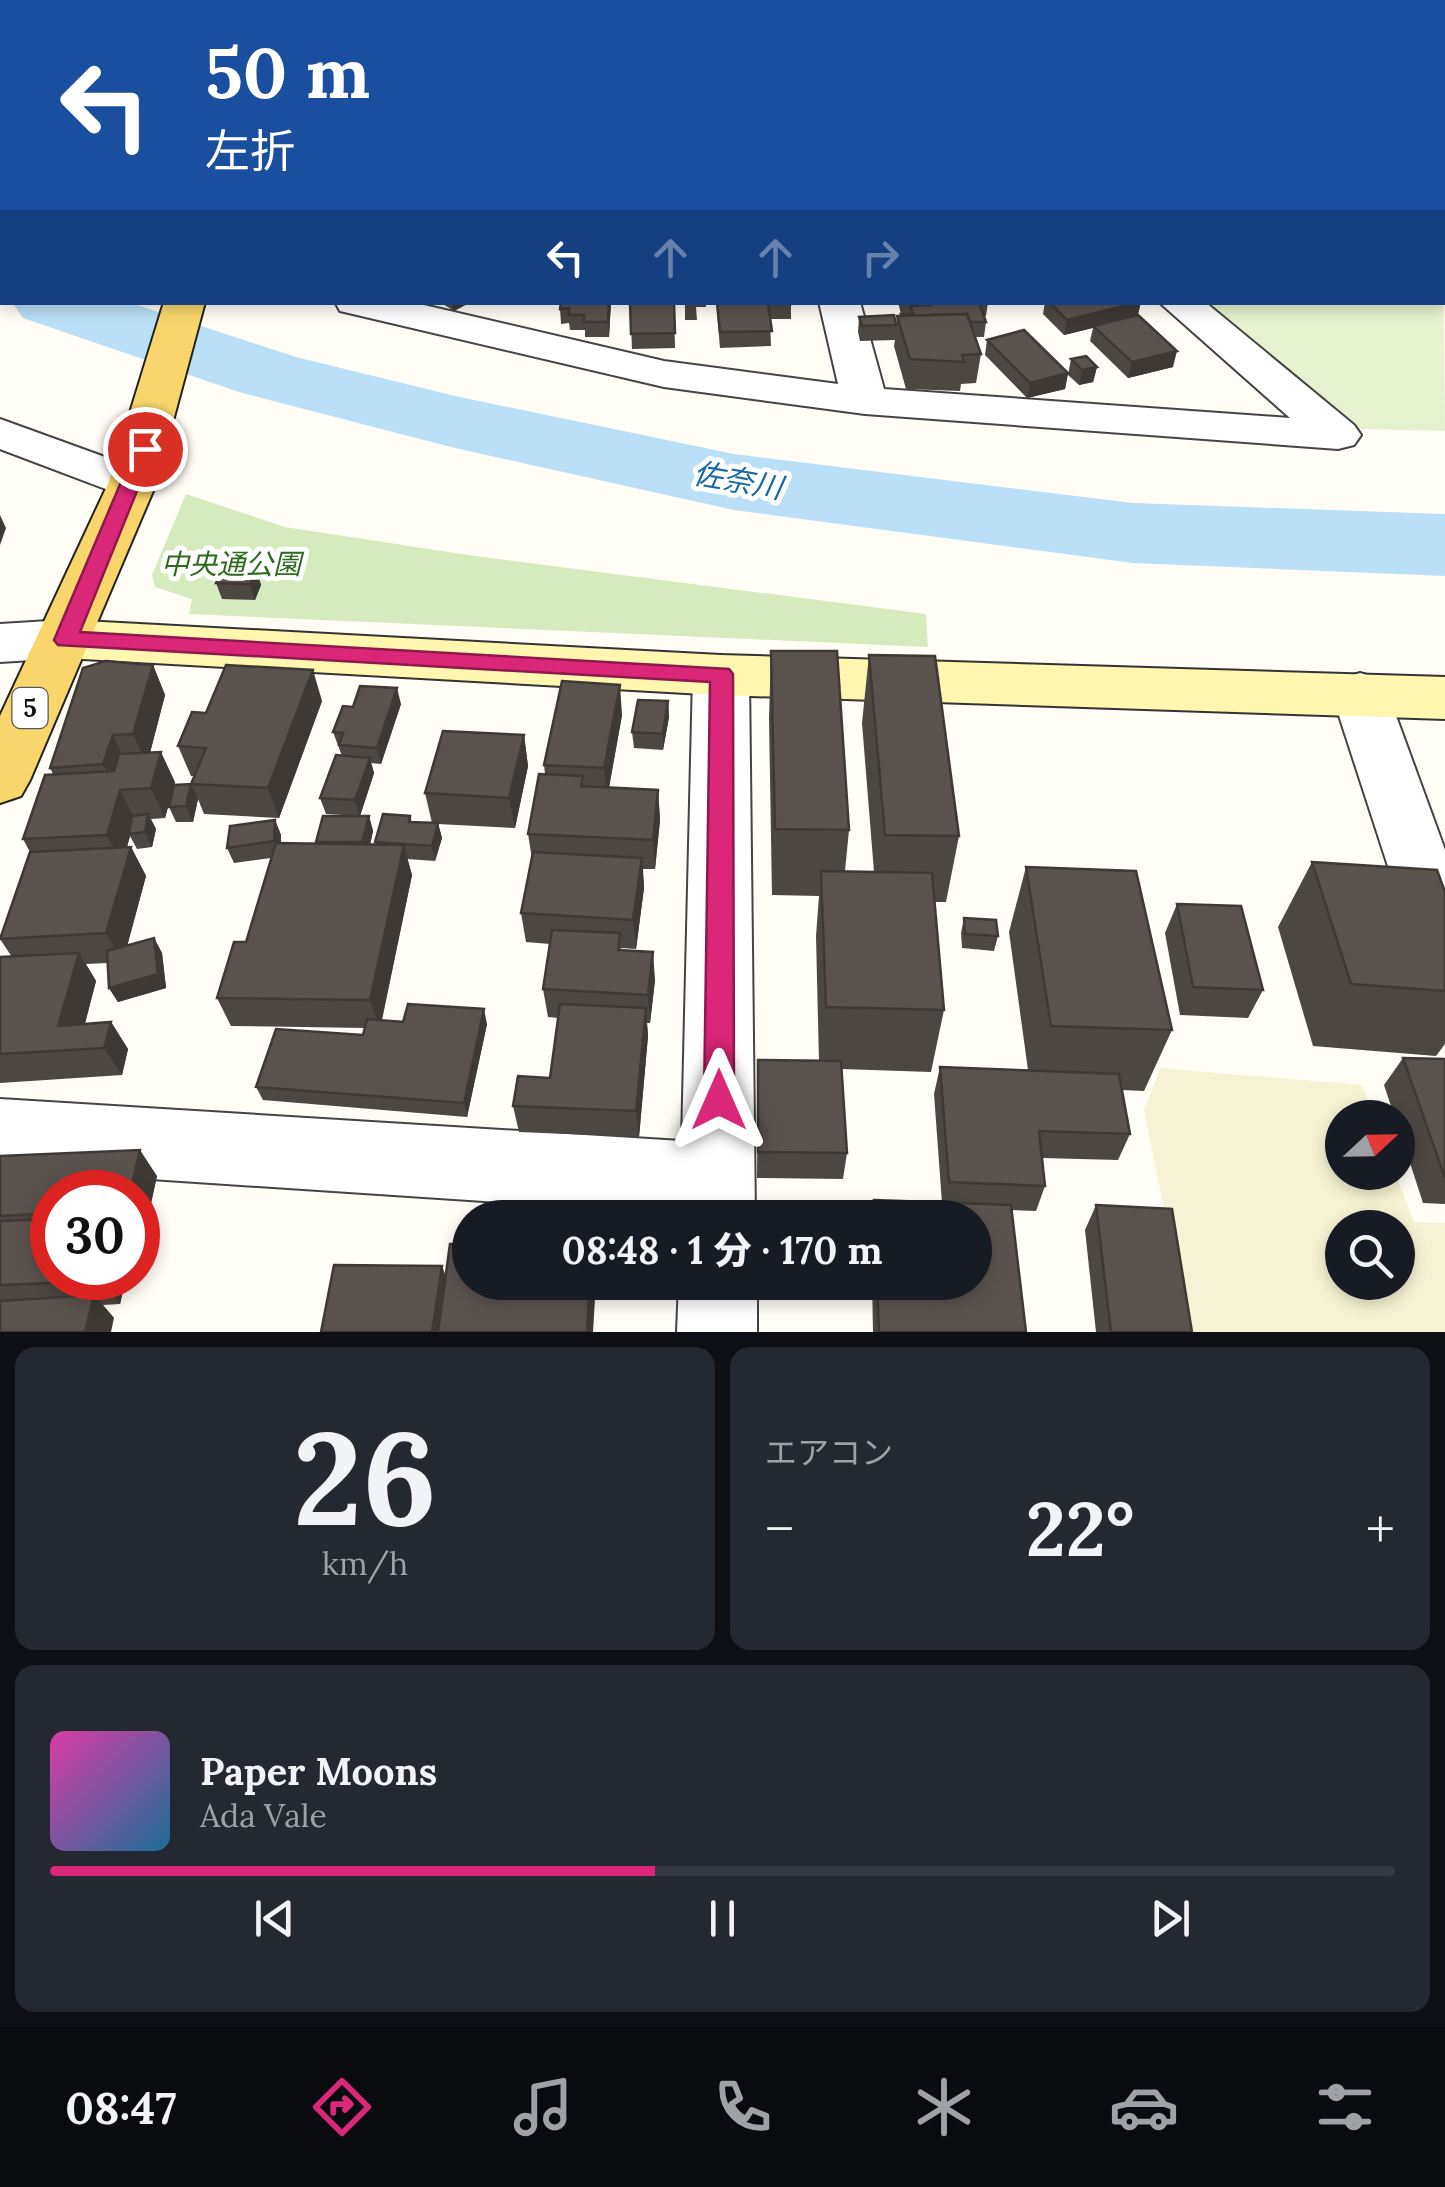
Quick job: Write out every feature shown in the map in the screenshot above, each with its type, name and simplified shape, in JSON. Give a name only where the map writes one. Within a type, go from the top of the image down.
[{"type":"main road","name":"5","points":[[0,780],[22,722],[66,640],[138,467],[183,305]]},
{"type":"street","points":[[368,305],[664,374],[865,401],[1338,436],[1183,305]]},
{"type":"street","points":[[546,305],[546,349]]},
{"type":"street","points":[[840,305],[865,401]]},
{"type":"street","points":[[0,433],[138,467]]},
{"type":"street","points":[[0,643],[66,640],[721,674],[1445,698]]},
{"type":"street","points":[[0,1134],[718,1198],[721,674]]},
{"type":"street","points":[[1360,694],[1445,940]]},
{"type":"street","points":[[717,1332],[718,1300]]},
{"type":"shaded area","points":[[1160,1068],[1362,1085],[1368,1100],[1325,1100],[1325,1190],[1402,1190],[1409,1210],[1325,1210],[1325,1300],[1415,1300],[1415,1222],[1445,1223],[1445,1332],[1189,1332],[1144,1110]]},
{"type":"green space","points":[[1209,305],[1444,305],[1445,431],[1360,429]]},
{"type":"green space","name":"中央通公園","points":[[186,494],[285,527],[468,555],[926,614],[928,647],[189,614],[192,599],[155,587],[152,575]]},
{"type":"building","points":[[561,305],[609,305],[608,322],[584,322],[584,315],[569,315],[569,308],[560,309]]},
{"type":"building","points":[[630,305],[674,305],[675,333],[631,334]]},
{"type":"building","points":[[717,305],[768,305],[772,331],[720,332]]},
{"type":"building","points":[[980,305],[986,322],[970,322],[967,314],[902,316],[913,314],[910,306]]},
{"type":"building","points":[[1052,305],[1128,305],[1067,320]]},
{"type":"building","points":[[967,314],[981,354],[962,355],[964,362],[910,359],[897,316]]},
{"type":"building","points":[[894,315],[896,325],[862,326],[859,317]]},
{"type":"building","points":[[1138,315],[1177,351],[1132,362],[1093,326]]},
{"type":"building","points":[[1024,330],[1068,373],[1030,383],[987,340]]},
{"type":"building","points":[[1086,356],[1097,367],[1082,370],[1071,359]]},
{"type":"building","points":[[223,568],[256,569],[250,584],[216,583]]},
{"type":"building","points":[[771,651],[837,651],[849,830],[775,829]]},
{"type":"building","points":[[869,655],[935,656],[959,836],[885,835]]},
{"type":"building","points":[[106,661],[153,665],[133,734],[113,735],[103,764],[50,768],[83,668]]},
{"type":"building","points":[[226,665],[313,670],[268,788],[191,784],[206,748],[178,746],[192,712],[206,713]]},
{"type":"building","points":[[562,681],[620,685],[604,768],[544,765]]},
{"type":"building","points":[[360,686],[397,688],[377,748],[339,745],[343,733],[333,732],[343,706],[353,707]]},
{"type":"building","points":[[638,700],[668,701],[663,734],[632,732]]},
{"type":"building","points":[[443,731],[524,735],[509,798],[425,793]]},
{"type":"building","points":[[161,752],[151,788],[120,790],[107,835],[23,839],[45,775],[114,771],[119,754]]},
{"type":"building","points":[[336,755],[370,758],[355,800],[320,798]]},
{"type":"building","points":[[539,774],[583,776],[581,786],[658,790],[653,840],[528,834]]},
{"type":"building","points":[[191,784],[186,806],[169,807],[174,785]]},
{"type":"building","points":[[148,814],[145,832],[129,834],[132,816]]},
{"type":"building","points":[[383,814],[410,816],[409,822],[438,823],[432,846],[375,842]]},
{"type":"building","points":[[323,816],[369,816],[362,842],[316,842]]},
{"type":"building","points":[[275,820],[274,841],[227,848],[230,826]]},
{"type":"building","points":[[276,843],[404,845],[370,1000],[217,998],[234,942],[246,942]]},
{"type":"building","points":[[131,847],[106,933],[0,939],[30,852]]},
{"type":"building","points":[[533,852],[642,858],[633,920],[521,913]]},
{"type":"building","points":[[1312,862],[1437,870],[1445,892],[1445,991],[1351,984]]},
{"type":"building","points":[[1026,867],[1136,871],[1172,1030],[1051,1026]]},
{"type":"building","points":[[821,871],[932,873],[944,1010],[826,1007]]},
{"type":"building","points":[[1177,904],[1241,906],[1263,990],[1193,987]]},
{"type":"building","points":[[964,918],[996,920],[998,936],[965,934]]},
{"type":"building","points":[[552,930],[620,933],[618,950],[653,952],[648,995],[543,989]]},
{"type":"building","points":[[154,938],[158,974],[109,988],[107,951]]},
{"type":"building","points":[[79,953],[58,1026],[111,1022],[104,1048],[0,1054],[0,957]]},
{"type":"building","points":[[408,1004],[484,1009],[464,1103],[256,1087],[276,1029],[363,1035],[367,1019],[403,1022]]},
{"type":"building","points":[[560,1004],[646,1008],[636,1111],[513,1106],[518,1076],[550,1078]]},
{"type":"building","points":[[1403,1058],[1445,1059],[1445,1178]]},
{"type":"building","points":[[758,1060],[841,1061],[847,1153],[758,1152]]},
{"type":"building","points":[[940,1067],[1119,1074],[1130,1134],[1039,1131],[1045,1186],[949,1182]]},
{"type":"building","points":[[140,1150],[135,1170],[30,1170],[30,1214],[0,1216],[0,1156]]},
{"type":"building","points":[[992,1204],[1011,1205],[1026,1332],[879,1332],[878,1300],[992,1300]]},
{"type":"building","points":[[1096,1205],[1172,1209],[1192,1332],[1111,1332]]},
{"type":"building","points":[[30,1220],[30,1284],[0,1285],[0,1221]]},
{"type":"building","points":[[450,1244],[452,1300],[589,1300],[587,1332],[438,1332]]},
{"type":"building","points":[[334,1265],[442,1266],[432,1332],[321,1332]]},
{"type":"building","points":[[93,1300],[85,1332],[0,1332],[0,1301]]},
{"type":"waterway","name":"佐奈川","points":[[59,305],[268,375],[455,422],[734,482],[1133,533],[1445,545]]},
{"type":"route","points":[[145,449],[66,640],[721,674],[719,1100]]}]
